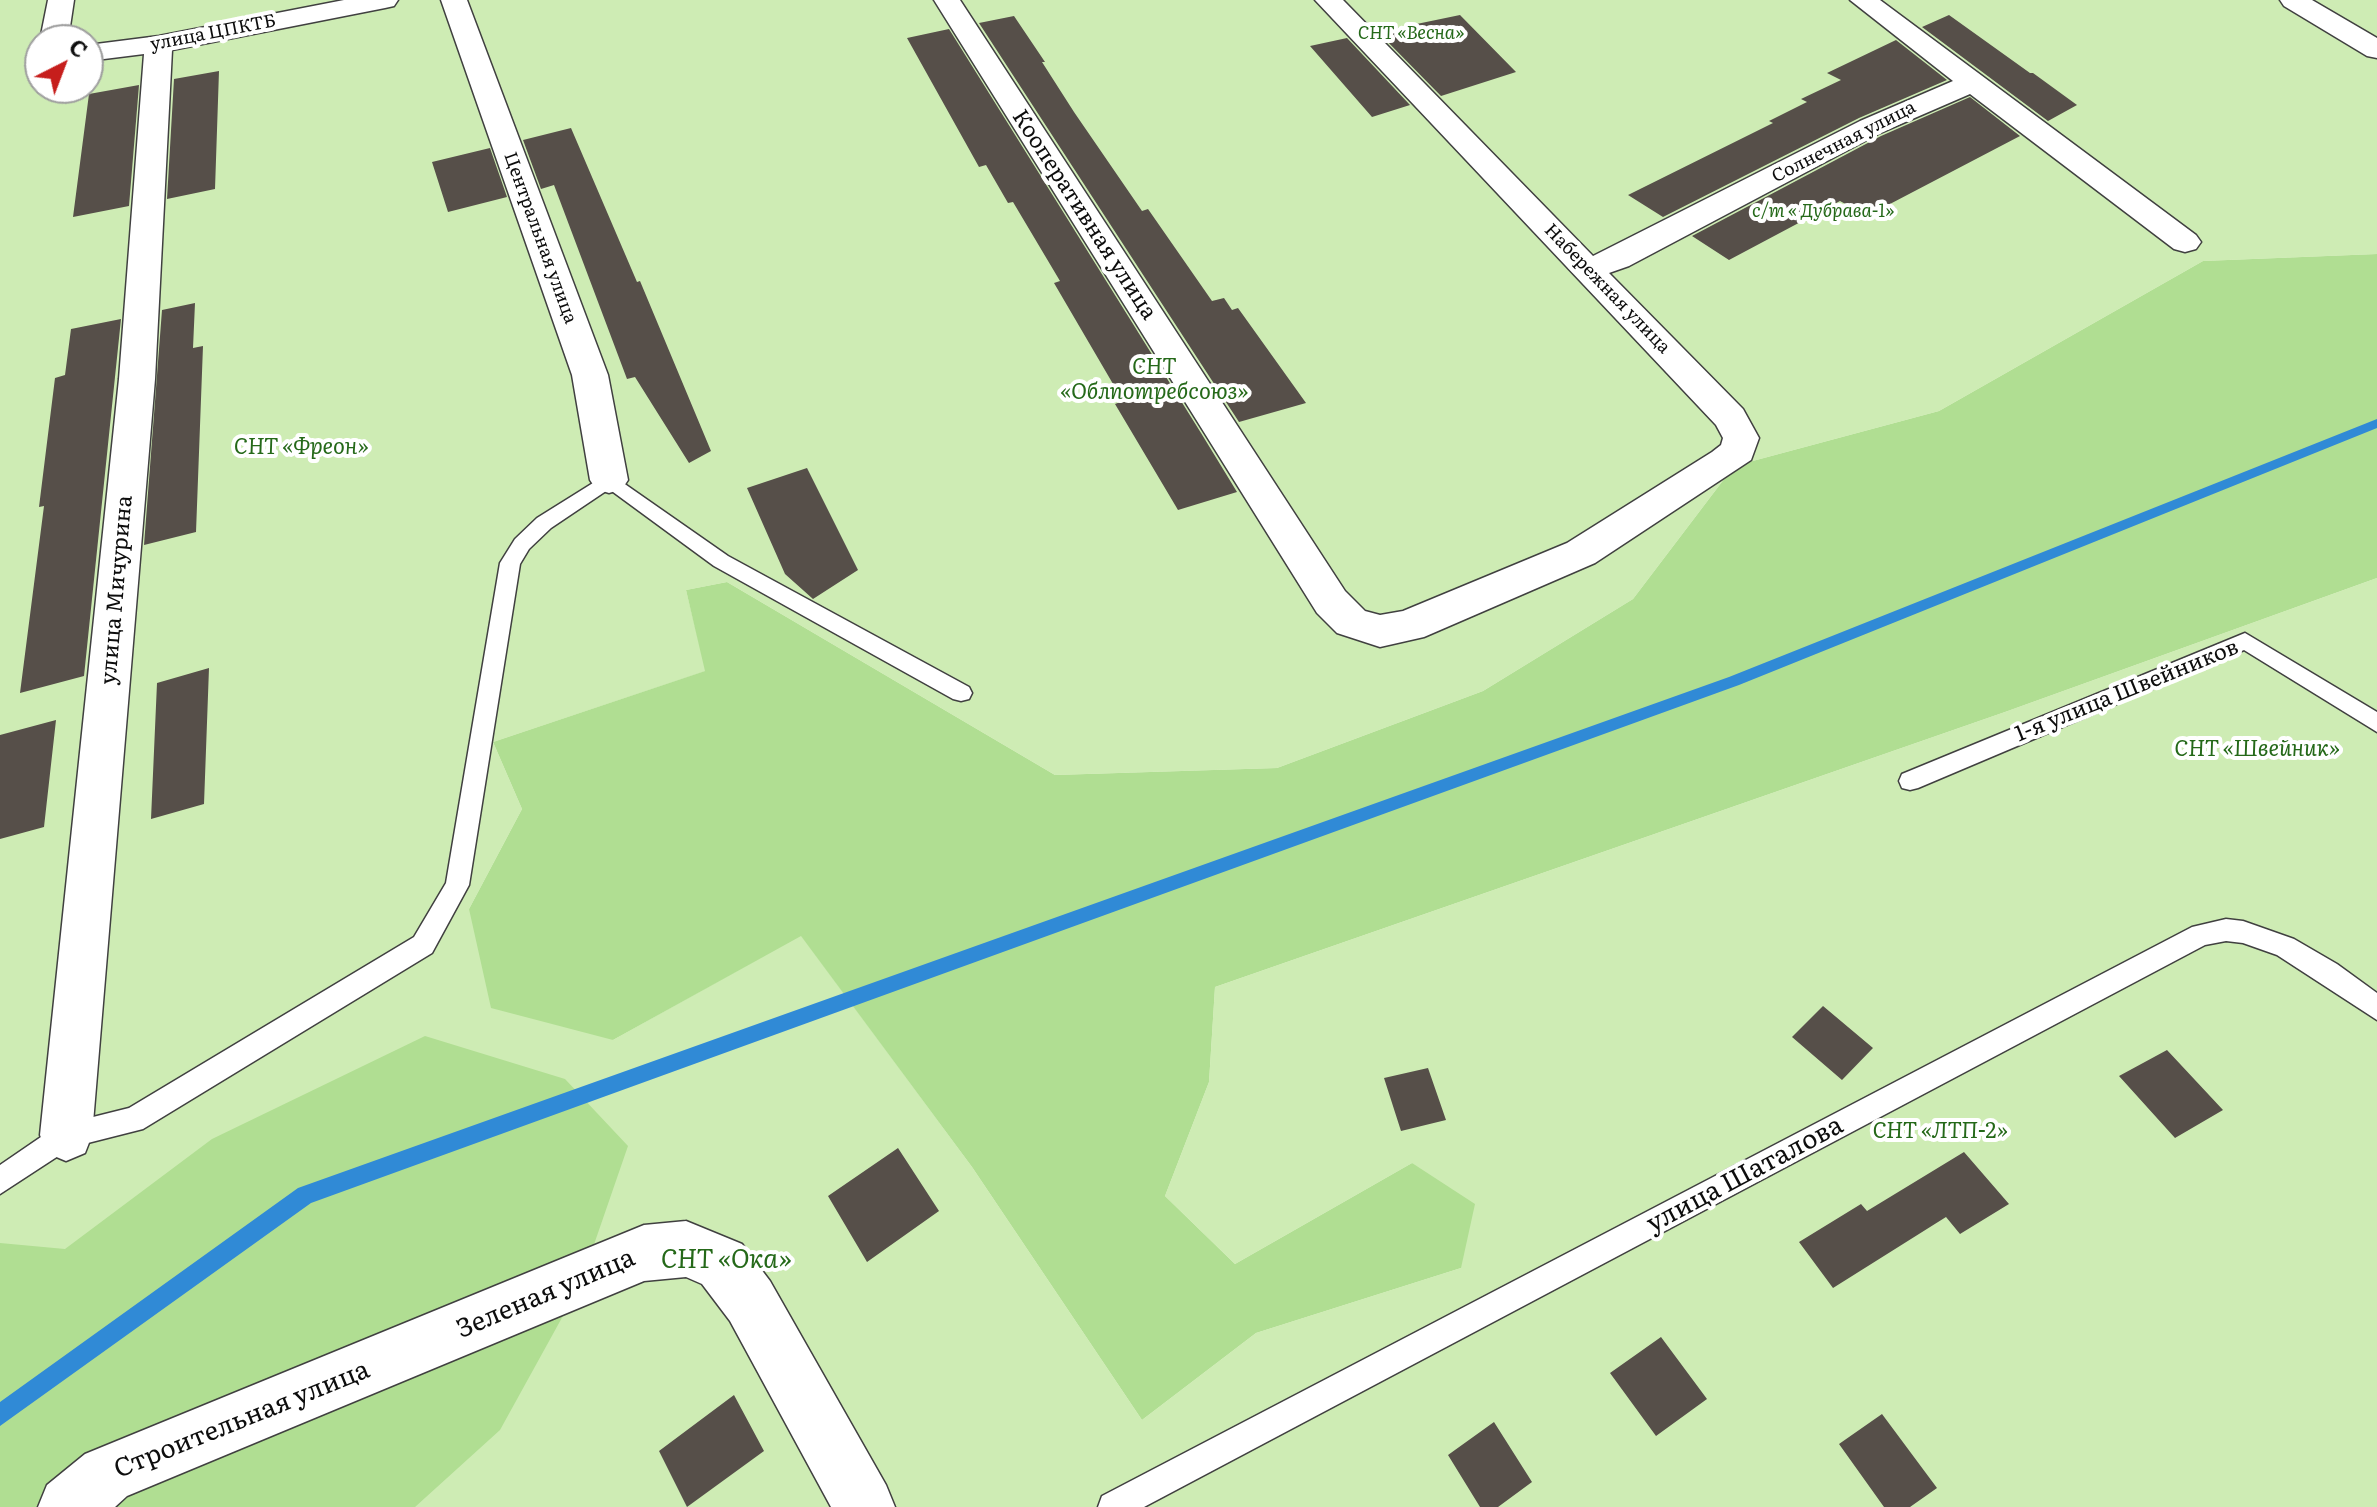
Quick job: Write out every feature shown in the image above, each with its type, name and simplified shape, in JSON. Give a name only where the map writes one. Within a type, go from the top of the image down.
[{"type":"street","points":[[57,24],[61,0]]},
{"type":"street","name":"улица ЦПКТБ","points":[[104,51],[159,44],[385,0]]},
{"type":"street","name":"Центральная улица","points":[[454,0],[590,375],[609,480]]},
{"type":"street","name":"Кооперативная улица","points":[[947,0],[1331,602],[1351,622],[1380,631],[1409,626],[1581,553]]},
{"type":"street","name":"Набережная улица","points":[[1328,0],[1730,418],[1741,438],[1738,451],[1725,461],[1581,553]]},
{"type":"street","points":[[1863,0],[2185,242]]},
{"type":"street","points":[[2293,0],[2377,50]]},
{"type":"street","name":"улица Мичурина","points":[[66,1135],[137,379],[159,44]]},
{"type":"street","name":"Солнечная улица","points":[[1587,269],[1617,259],[1870,127],[1946,92],[1974,84]]},
{"type":"street","name":"Зеленая улица","points":[[423,1346],[644,1253],[686,1249],[722,1264],[750,1301],[864,1507]]},
{"type":"street","name":"Строительная улица","points":[[69,1507],[106,1475],[423,1346]]},
{"type":"lane","points":[[0,1181],[66,1135],[134,1120],[423,945],[457,885],[510,563],[522,544],[544,523],[609,480],[721,561],[961,693]]},
{"type":"lane","name":"1-я улица Швейников","points":[[1910,781],[2245,641],[2377,723]]},
{"type":"lane","name":"улица Шаталова","points":[[1113,1507],[2201,935],[2226,930],[2243,932],[2285,947],[2328,972],[2377,1008]]},
{"type":"green space","points":[[0,0],[2377,0],[2377,254],[2203,261],[1939,411],[1734,466],[1633,599],[1483,691],[1277,768],[1055,775],[727,582],[686,590],[706,671],[493,742],[522,809],[469,909],[613,1040],[801,935],[972,1167],[1142,1420],[1256,1333],[1461,1268],[1412,1163],[1235,1264],[1165,1196],[1209,1082],[1215,987],[2005,712],[2377,578],[2377,1507],[0,1507]]},
{"type":"green space","points":[[2377,254],[2377,578],[2005,712],[1215,987],[1209,1082],[1165,1196],[1235,1264],[1412,1163],[1475,1204],[1461,1268],[1256,1333],[1142,1420],[972,1167],[801,936],[613,1040],[491,1008],[469,909],[522,809],[493,742],[705,671],[686,590],[727,582],[1055,775],[1277,768],[1483,691],[1633,599],[1734,466],[1939,411],[2203,261]]},
{"type":"green space","points":[[425,1036],[565,1079],[628,1146],[580,1285],[500,1430],[415,1507],[0,1507],[0,1243],[65,1249],[212,1139]]},
{"type":"building","points":[[1460,15],[1516,72],[1441,96],[1378,32]]},
{"type":"building","points":[[1949,15],[2077,105],[2048,121],[1922,27]]},
{"type":"building","points":[[1014,16],[1074,112],[1142,211],[1148,209],[1212,301],[1224,298],[1232,310],[1238,308],[1306,403],[1239,422],[979,23]]},
{"type":"building","points":[[949,29],[1237,492],[1178,510],[1115,404],[1123,401],[1054,283],[1060,281],[1013,202],[1008,203],[986,165],[979,167],[907,38]]},
{"type":"building","points":[[1347,38],[1410,105],[1372,117],[1310,46]]},
{"type":"building","points":[[1896,40],[1947,80],[1859,118],[1663,217],[1628,195],[1773,123],[1769,121],[1807,102],[1801,99],[1841,80],[1827,73]]},
{"type":"building","points":[[219,71],[215,189],[167,199],[174,79]]},
{"type":"building","points":[[139,85],[129,206],[73,217],[88,104],[104,104],[104,91]]},
{"type":"building","points":[[1970,97],[2020,136],[1867,216],[1840,201],[1729,260],[1692,236],[1881,136]]},
{"type":"building","points":[[571,128],[637,282],[640,281],[711,451],[689,463],[635,377],[627,379],[554,185],[541,189],[523,140]]},
{"type":"building","points":[[490,148],[507,197],[448,212],[432,162]]},
{"type":"building","points":[[195,303],[193,348],[203,346],[196,532],[144,545],[162,310]]},
{"type":"building","points":[[121,319],[84,676],[20,693],[44,506],[39,507],[55,378],[65,375],[71,329]]},
{"type":"building","points":[[807,468],[858,570],[813,599],[785,574],[747,488]]},
{"type":"building","points":[[209,668],[204,804],[151,819],[157,683]]},
{"type":"building","points":[[56,720],[44,827],[0,839],[0,735]]},
{"type":"building","points":[[1823,1006],[1873,1048],[1842,1080],[1792,1037]]},
{"type":"building","points":[[2167,1050],[2223,1110],[2175,1138],[2119,1076]]},
{"type":"building","points":[[1428,1068],[1446,1120],[1401,1131],[1384,1078]]},
{"type":"building","points":[[898,1148],[939,1211],[867,1262],[828,1196]]},
{"type":"building","points":[[1964,1152],[2009,1204],[1960,1234],[1946,1217],[1833,1288],[1799,1242],[1861,1204],[1867,1211]]},
{"type":"building","points":[[1661,1337],[1707,1399],[1656,1436],[1610,1373]]},
{"type":"building","points":[[734,1395],[764,1451],[687,1507],[659,1451]]},
{"type":"building","points":[[1882,1414],[1937,1488],[1910,1507],[1884,1507],[1839,1444]]},
{"type":"building","points":[[1494,1422],[1532,1482],[1498,1507],[1480,1507],[1448,1455]]},
{"type":"waterway","points":[[0,1415],[305,1195],[1734,681],[2377,423]]},
{"type":"park label","name":"СНТ «Весна»","points":[[1411,34]]},
{"type":"park label","name":"с/т « Дубрава-1»","points":[[1823,212]]},
{"type":"park label","name":"СНТ «Облпотребсоюз»","points":[[1154,380]]},
{"type":"park label","name":"СНТ «Фреон»","points":[[301,448]]},
{"type":"park label","name":"СНТ «Швейник»","points":[[2257,750]]},
{"type":"park label","name":"СНТ «ЛТП-2»","points":[[1940,1132]]},
{"type":"park label","name":"СНТ «Ока»","points":[[726,1260]]}]
